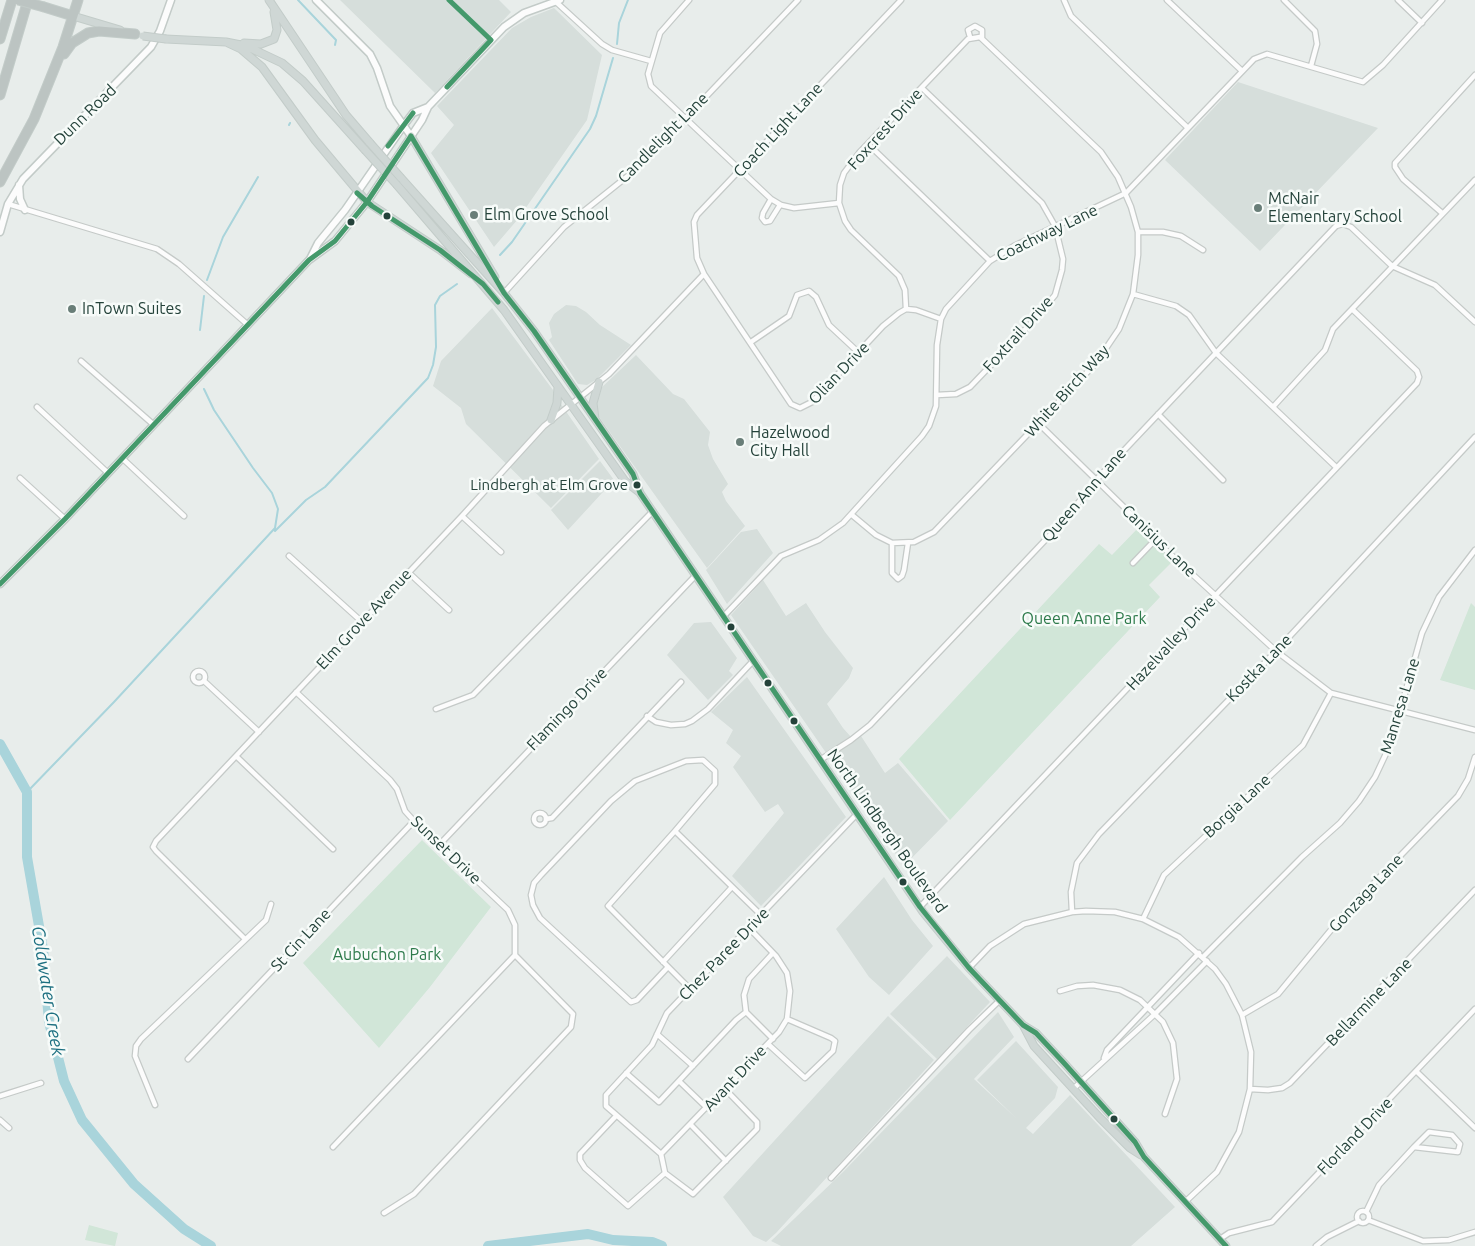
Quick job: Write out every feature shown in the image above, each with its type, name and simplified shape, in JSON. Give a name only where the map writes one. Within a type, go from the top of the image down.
[{"type":"highway","points":[[0,39],[12,0]]},
{"type":"highway","name":"North Lindbergh Boulevard","points":[[18,0],[73,16]]},
{"type":"highway","points":[[0,95],[28,0]]},
{"type":"highway","points":[[0,182],[34,120],[78,0]]},
{"type":"highway","points":[[48,86],[66,51],[80,38],[99,31],[139,35]]},
{"type":"main road","name":"North Lindbergh Boulevard","points":[[271,2],[346,115],[504,293],[534,332],[633,474],[640,493],[920,907],[969,968],[1022,1025],[1036,1033],[1135,1142],[1144,1157],[1226,1246]]},
{"type":"main road","points":[[226,42],[261,44],[274,38],[277,30],[271,2]]},
{"type":"main road","name":"North Lindbergh Boulevard","points":[[73,16],[139,35],[166,39],[226,42],[246,46],[282,63],[295,73],[397,185],[483,284],[515,324],[625,481],[640,493]]},
{"type":"main road","points":[[226,42],[247,53],[262,67],[315,140],[367,202],[440,250],[483,284]]},
{"type":"main road","points":[[411,136],[504,293]]},
{"type":"main road","points":[[595,421],[593,403],[599,382]]},
{"type":"main road","points":[[551,420],[557,403],[558,387]]},
{"type":"main road","name":"North Lindbergh Boulevard","points":[[1022,1025],[1029,1040],[1073,1089],[1130,1148],[1144,1157]]},
{"type":"street","name":"Dunn Road","points":[[0,232],[8,204],[19,185],[64,134],[147,53],[160,31],[171,0]]},
{"type":"street","points":[[316,0],[370,54],[377,68],[385,96],[411,136]]},
{"type":"street","points":[[0,584],[154,426],[309,260],[335,241],[367,202],[428,107],[511,21],[557,0],[588,33],[602,44],[612,50],[651,61]]},
{"type":"street","points":[[689,0],[663,27],[651,61],[648,81],[656,92],[683,119],[780,205],[794,208],[839,203]]},
{"type":"street","name":"Candlelight Lane","points":[[504,293],[564,227],[639,167],[798,0]]},
{"type":"street","name":"Coach Light Lane","points":[[704,274],[697,258],[694,222],[697,215],[901,0]]},
{"type":"street","points":[[1064,0],[1071,16],[1188,128]]},
{"type":"street","points":[[1167,0],[1241,70]]},
{"type":"street","points":[[1284,0],[1315,31],[1318,44],[1311,66]]},
{"type":"street","points":[[1398,0],[1422,23]]},
{"type":"street","name":"Coachway Lane","points":[[723,617],[781,556],[819,540],[852,515],[922,436],[929,426],[937,395],[937,344],[941,319],[946,309],[990,261],[1014,246],[1126,193],[1241,70],[1254,59],[1268,54],[1311,66],[1340,77],[1363,82],[1383,65],[1442,0]]},
{"type":"street","points":[[978,26],[982,30],[982,38],[970,37],[968,30],[978,26]]},
{"type":"street","name":"Foxcrest Drive","points":[[906,309],[905,290],[899,276],[851,230],[845,221],[839,203],[840,185],[844,173],[868,144],[970,37]]},
{"type":"street","name":"White Birch Way","points":[[852,515],[876,535],[892,542],[908,543],[925,538],[934,532],[1038,424],[1108,346],[1119,329],[1134,294],[1138,232],[1126,193],[1101,152],[982,38]]},
{"type":"street","points":[[1442,214],[1403,179],[1395,167],[1395,163],[1398,157],[1475,75]]},
{"type":"street","name":"Foxtrail Drive","points":[[922,88],[1032,191],[1042,203],[1055,226],[1063,258],[1062,270],[1055,295],[1037,317],[970,386],[956,394],[937,395]]},
{"type":"street","points":[[309,260],[318,243],[358,193],[413,113],[428,107]]},
{"type":"street","points":[[868,144],[990,261]]},
{"type":"street","points":[[1273,407],[1325,350],[1333,329],[1475,180]]},
{"type":"street","points":[[19,185],[20,199],[25,210]]},
{"type":"street","points":[[771,199],[763,212],[762,218],[765,222],[770,221],[780,205]]},
{"type":"street","points":[[8,204],[157,249],[179,264],[248,325]]},
{"type":"street","points":[[1342,215],[1343,224],[1351,227],[1392,266],[1435,285],[1475,322]]},
{"type":"street","name":"Queen Ann Lane","points":[[820,760],[870,725],[1068,516],[1096,480],[1216,352],[1336,226],[1343,224]]},
{"type":"street","points":[[1138,232],[1163,232],[1181,236],[1203,250]]},
{"type":"street","name":"Olian Drive","points":[[704,274],[789,400],[800,408],[812,402],[891,318],[906,309]]},
{"type":"street","name":"Elm Grove Avenue","points":[[245,940],[153,847],[361,621],[551,420],[599,382],[636,347],[704,274]]},
{"type":"street","points":[[751,342],[789,316],[797,295],[809,291],[816,297],[823,316],[829,325],[858,352]]},
{"type":"street","points":[[1134,294],[1183,309],[1197,322],[1216,352],[1336,467]]},
{"type":"street","points":[[906,309],[925,312],[941,319]]},
{"type":"street","points":[[1352,309],[1417,370],[1419,377],[1426,376]]},
{"type":"street","points":[[81,360],[154,426]]},
{"type":"street","name":"Hazelvalley Drive","points":[[920,907],[1417,383],[1419,377]]},
{"type":"street","points":[[37,407],[108,473]]},
{"type":"street","points":[[1158,414],[1223,480]]},
{"type":"street","name":"Canisius Lane","points":[[1038,424],[1155,540],[1276,651],[1331,693],[1475,730]]},
{"type":"street","name":"Kostka Lane","points":[[1072,912],[1071,892],[1077,863],[1099,834],[1276,651],[1475,437]]},
{"type":"street","points":[[122,458],[184,516]]},
{"type":"street","points":[[20,478],[65,519]]},
{"type":"street","points":[[436,709],[474,696],[652,511]]},
{"type":"street","points":[[462,516],[502,552]]},
{"type":"street","points":[[1133,564],[1155,540]]},
{"type":"street","points":[[892,542],[892,573],[898,579],[902,576],[904,570],[908,543]]},
{"type":"street","name":"Manresa Lane","points":[[1104,1058],[1112,1055],[1155,1014],[1280,878],[1340,823],[1359,801],[1383,760],[1422,633],[1439,598],[1474,552]]},
{"type":"street","points":[[289,556],[361,621]]},
{"type":"street","points":[[408,572],[449,610]]},
{"type":"street","name":"Flamingo Drive","points":[[440,844],[696,575]]},
{"type":"street","points":[[647,716],[656,722],[671,725],[692,721],[708,709],[753,661]]},
{"type":"street","points":[[204,681],[259,732]]},
{"type":"street","points":[[546,819],[552,818],[681,682]]},
{"type":"street","name":"Sunset Drive","points":[[296,692],[390,780],[397,789],[405,811],[414,821],[508,910],[515,925],[516,955]]},
{"type":"street","name":"Borgia Lane","points":[[1144,919],[1164,875],[1303,745],[1331,693]]},
{"type":"street","points":[[236,756],[333,848]]},
{"type":"street","name":"Gonzaga Lane","points":[[1242,1015],[1278,994],[1345,913],[1458,796],[1468,779],[1475,757]]},
{"type":"street","points":[[668,967],[637,1000],[631,1002],[540,918],[532,905],[531,896],[534,882],[612,800],[635,781],[686,761],[703,760],[715,771],[715,784],[608,906],[690,989]]},
{"type":"street","name":"Chez Paree Drive","points":[[616,1116],[606,1106],[606,1095],[652,1045],[667,1013],[856,815]]},
{"type":"street","name":"St Cin Lane","points":[[188,1059],[414,821]]},
{"type":"street","points":[[675,831],[761,915]]},
{"type":"street","points":[[663,962],[732,887]]},
{"type":"street","name":"Bellarmine Lane","points":[[1250,1089],[1268,1090],[1282,1088],[1290,1083],[1475,890]]},
{"type":"street","points":[[154,1105],[135,1056],[136,1046],[141,1039],[266,920],[271,904]]},
{"type":"street","points":[[969,968],[990,946],[1024,924],[1072,912],[1115,912],[1144,919],[1179,937],[1205,959],[1226,984],[1242,1015],[1251,1052],[1250,1089],[1238,1132],[1218,1172],[1185,1202]]},
{"type":"street","name":"Avant Drive","points":[[660,1154],[691,1125],[773,1039],[787,1019],[790,1000],[789,982],[782,964],[749,928]]},
{"type":"street","points":[[773,953],[749,980],[744,995],[746,1012],[773,1039]]},
{"type":"street","name":"Manresa Lane","points":[[1073,1089],[1104,1058],[1107,1050],[1198,953]]},
{"type":"street","points":[[333,1147],[516,955],[520,962],[571,1010],[574,1019],[571,1027],[414,1194],[384,1213]]},
{"type":"street","points":[[1060,991],[1077,986],[1104,986],[1120,990],[1147,1006],[1164,1022],[1173,1043],[1177,1061],[1177,1079],[1165,1114]]},
{"type":"street","points":[[830,1178],[969,1030],[999,1001]]},
{"type":"street","name":"Florland Drive","points":[[1220,1239],[1230,1232],[1272,1222],[1475,1009]]},
{"type":"street","points":[[626,1073],[659,1102],[736,1020],[746,1012]]},
{"type":"street","points":[[768,1044],[805,1078],[833,1051],[835,1041],[831,1038],[787,1019]]},
{"type":"street","points":[[657,1034],[693,1066]]},
{"type":"street","points":[[1417,1072],[1474,1125]]},
{"type":"street","points":[[679,1081],[707,1108]]},
{"type":"street","points":[[0,1096],[41,1083]]},
{"type":"street","points":[[665,1173],[628,1206],[586,1168],[580,1160],[580,1154],[616,1116],[660,1154],[665,1173],[693,1194],[757,1129],[757,1122],[725,1089]]},
{"type":"street","points":[[0,1120],[9,1128]]},
{"type":"street","points":[[691,1125],[726,1160]]},
{"type":"street","points":[[1368,1220],[1366,1212],[1379,1185],[1414,1147],[1429,1132],[1452,1135],[1460,1144],[1458,1152],[1414,1147]]},
{"type":"street","points":[[1359,1222],[1358,1213],[1366,1212]]},
{"type":"street","points":[[1316,1246],[1326,1237],[1359,1222],[1365,1223],[1368,1220]]},
{"type":"street","points":[[1368,1220],[1423,1241],[1449,1240],[1475,1232]]},
{"type":"shaded area","points":[[340,0],[499,0],[511,12],[435,93]]},
{"type":"shaded area","points":[[554,8],[602,55],[587,120],[518,219],[494,247],[431,153],[454,125],[437,106],[512,28],[531,17]]},
{"type":"shaded area","name":"McNair Elementary School","points":[[1238,82],[1378,128],[1260,251],[1165,160]]},
{"type":"shaded area","points":[[566,305],[576,306],[586,312],[600,325],[631,345],[597,379],[587,385],[578,384],[549,340],[552,337],[549,323],[554,314]]},
{"type":"shaded area","points":[[492,308],[553,390],[599,459],[551,508],[466,424],[461,408],[433,386],[441,361]]},
{"type":"shaded area","points":[[636,355],[673,394],[684,399],[710,432],[708,445],[713,459],[728,484],[722,492],[726,501],[745,526],[707,568],[597,414],[596,401],[601,388]]},
{"type":"shaded area","points":[[600,461],[614,480],[568,530],[551,510]]},
{"type":"shaded area","points":[[757,529],[773,553],[727,604],[706,570],[741,532]]},
{"type":"shaded area","points":[[763,580],[786,616],[806,603],[825,632],[853,668],[849,678],[827,704],[843,728],[851,737],[861,736],[885,773],[898,763],[948,821],[904,866],[731,615]]},
{"type":"shaded area","points":[[711,622],[737,658],[729,671],[733,675],[708,700],[667,655],[694,623]]},
{"type":"shaded area","points":[[747,677],[846,817],[761,906],[732,876],[784,813],[778,804],[765,812],[733,767],[741,756],[726,743],[733,730],[711,712]]},
{"type":"shaded area","points":[[884,877],[912,920],[933,946],[889,995],[869,977],[836,929]]},
{"type":"shaded area","points":[[947,956],[990,1002],[937,1059],[890,1014]]},
{"type":"shaded area","points":[[998,1012],[1014,1037],[974,1079],[1017,1119],[977,1080],[1016,1041],[1058,1087],[1055,1098],[1026,1128],[1033,1134],[1070,1095],[1175,1207],[1131,1246],[781,1246],[771,1241],[843,1172]]},
{"type":"shaded area","points":[[888,1016],[934,1060],[776,1233],[766,1242],[753,1236],[723,1197]]},
{"type":"green space","name":"Queen Anne Park","points":[[1139,527],[1174,560],[1149,585],[1160,597],[950,820],[899,759],[1099,544],[1112,555]]},
{"type":"green space","points":[[1471,603],[1475,607],[1475,690],[1440,680]]},
{"type":"green space","name":"Aubuchon Park","points":[[422,840],[491,907],[430,987],[379,1048],[303,963]]},
{"type":"green space","points":[[89,1225],[118,1233],[115,1246],[85,1240]]},
{"type":"waterway","points":[[298,0],[336,40],[335,45]]},
{"type":"waterway","points":[[617,44],[619,23],[628,0]]},
{"type":"waterway","points":[[500,255],[512,242],[590,129],[596,116],[613,58]]},
{"type":"waterway","points":[[207,280],[223,237],[258,177]]},
{"type":"waterway","points":[[275,531],[306,500],[325,487],[428,378],[433,365],[436,347],[435,305],[440,296],[457,284]]},
{"type":"waterway","points":[[200,330],[204,296]]},
{"type":"waterway","points":[[27,792],[114,702],[275,528],[278,509],[272,493],[214,410],[204,389]]},
{"type":"waterway","name":"Coldwater Creek","points":[[0,744],[27,792],[27,857],[43,949],[49,1022],[64,1081],[82,1120],[134,1184],[184,1229],[211,1246]]},
{"type":"waterway","name":"Coldwater Creek","points":[[488,1246],[588,1234],[613,1240],[652,1242],[662,1246]]},
{"type":"transit line","points":[[447,87],[491,40],[449,0]]},
{"type":"transit line","points":[[388,146],[413,113]]},
{"type":"transit line","points":[[0,584],[65,519],[309,260],[335,241],[367,202],[411,136],[504,293],[534,331],[633,474],[640,493],[920,907],[969,968],[1023,1025],[1036,1033],[1064,1063],[1135,1142],[1144,1157],[1226,1246]]},
{"type":"transit line","points":[[357,193],[372,206],[440,250],[483,284],[498,302]]},
{"type":"place","name":"McNair Elementary School","points":[[1258,208]]},
{"type":"place","name":"Elm Grove School","points":[[474,215]]},
{"type":"place","name":"InTown Suites","points":[[72,309]]},
{"type":"place","name":"Hazelwood City Hall","points":[[740,442]]},
{"type":"place","name":"Lindbergh at Elm Grove","points":[[637,485]]}]
